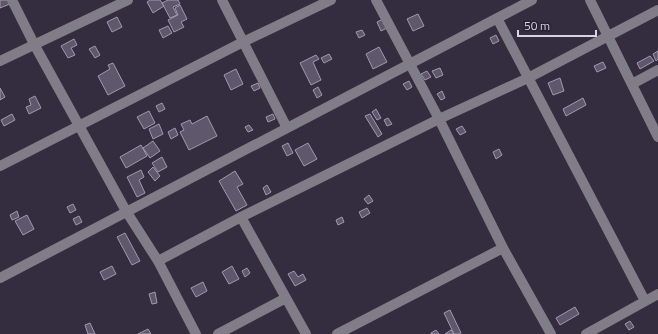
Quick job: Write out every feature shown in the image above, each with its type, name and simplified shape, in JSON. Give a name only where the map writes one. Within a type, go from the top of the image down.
[{"type":"street","points":[[12,0],[34,44],[126,211],[158,261],[196,334]]},
{"type":"street","points":[[0,61],[128,0]]},
{"type":"street","points":[[222,0],[287,128]]},
{"type":"street","points":[[0,166],[243,42],[331,0]]},
{"type":"street","points":[[376,0],[439,119],[503,248],[551,334]]},
{"type":"street","points":[[0,278],[532,0]]},
{"type":"street","points":[[590,0],[658,138]]},
{"type":"street","points":[[158,261],[242,217],[439,119],[528,78],[658,10]]},
{"type":"street","points":[[497,18],[645,301]]},
{"type":"street","points":[[632,84],[658,70]]},
{"type":"street","points":[[242,217],[306,334]]},
{"type":"street","points":[[337,334],[503,248]]},
{"type":"street","points":[[586,334],[658,294]]},
{"type":"street","points":[[218,334],[286,298]]},
{"type":"building","points":[[0,0],[8,0],[10,4],[0,8]]},
{"type":"building","points":[[150,0],[160,0],[164,6],[153,13],[147,2]]},
{"type":"building","points":[[168,0],[178,0],[180,4],[173,7],[177,15],[170,18],[162,3]]},
{"type":"building","points":[[180,5],[187,19],[181,22],[184,27],[174,32],[168,20],[178,15],[175,8]]},
{"type":"building","points":[[418,14],[424,26],[413,31],[407,19]]},
{"type":"building","points":[[117,17],[122,27],[112,32],[107,22]]},
{"type":"building","points":[[383,19],[387,28],[381,31],[377,22]]},
{"type":"building","points":[[168,26],[172,33],[163,38],[159,30]]},
{"type":"building","points":[[362,30],[365,35],[359,38],[356,32]]},
{"type":"building","points":[[496,35],[499,41],[493,44],[490,38]]},
{"type":"building","points":[[74,39],[77,45],[71,48],[75,55],[68,58],[61,46]]},
{"type":"building","points":[[95,46],[100,55],[95,58],[89,49]]},
{"type":"building","points":[[379,47],[387,62],[373,69],[366,54]]},
{"type":"building","points":[[658,51],[658,59],[656,61],[653,54]]},
{"type":"building","points":[[329,54],[332,59],[324,63],[321,58]]},
{"type":"building","points":[[316,55],[319,59],[313,62],[321,80],[311,85],[300,63]]},
{"type":"building","points":[[650,56],[654,61],[640,69],[637,63]]},
{"type":"building","points":[[603,62],[606,68],[597,72],[594,66]]},
{"type":"building","points":[[113,63],[125,86],[108,95],[98,76],[110,69],[108,65]]},
{"type":"building","points":[[440,68],[443,75],[436,78],[432,71]]},
{"type":"building","points":[[236,69],[243,84],[231,90],[224,75]]},
{"type":"building","points":[[427,71],[431,77],[425,80],[421,74]]},
{"type":"building","points":[[560,78],[564,91],[553,95],[548,83]]},
{"type":"building","points":[[409,81],[412,87],[407,90],[403,84]]},
{"type":"building","points":[[258,83],[260,88],[254,91],[251,86]]},
{"type":"building","points":[[318,87],[322,95],[317,98],[313,90]]},
{"type":"building","points":[[0,88],[5,97],[0,100]]},
{"type":"building","points":[[442,91],[445,98],[441,100],[437,94]]},
{"type":"building","points":[[35,96],[41,108],[29,114],[26,107],[31,105],[29,99]]},
{"type":"building","points":[[583,98],[586,105],[566,116],[563,109]]},
{"type":"building","points":[[162,103],[165,109],[159,112],[156,106]]},
{"type":"building","points":[[376,109],[381,118],[377,120],[372,112]]},
{"type":"building","points":[[149,111],[155,123],[144,129],[137,117]]},
{"type":"building","points":[[12,114],[15,120],[4,126],[1,120]]},
{"type":"building","points":[[273,114],[275,119],[268,122],[266,117]]},
{"type":"building","points":[[370,114],[382,134],[378,137],[365,116]]},
{"type":"building","points":[[207,116],[217,136],[189,150],[180,132],[184,130],[181,124],[190,120],[192,124]]},
{"type":"building","points":[[388,118],[392,124],[387,126],[384,120]]},
{"type":"building","points":[[159,124],[163,134],[153,139],[149,129]]},
{"type":"building","points":[[249,125],[253,130],[248,132],[245,127]]},
{"type":"building","points":[[462,126],[466,132],[460,135],[456,129]]},
{"type":"building","points":[[175,128],[178,135],[171,139],[168,132]]},
{"type":"building","points":[[153,141],[160,151],[150,158],[143,148]]},
{"type":"building","points":[[288,143],[293,153],[287,156],[282,146]]},
{"type":"building","points":[[308,143],[317,159],[304,166],[295,150]]},
{"type":"building","points":[[141,145],[147,156],[126,168],[120,157]]},
{"type":"building","points":[[499,149],[502,155],[496,159],[493,152]]},
{"type":"building","points":[[162,157],[167,167],[158,172],[152,163]]},
{"type":"building","points":[[153,167],[160,176],[155,181],[148,172]]},
{"type":"building","points":[[141,170],[144,177],[139,180],[145,193],[137,197],[127,177]]},
{"type":"building","points":[[235,171],[243,184],[237,187],[247,205],[236,211],[219,181]]},
{"type":"building","points":[[267,185],[271,192],[266,195],[263,188]]},
{"type":"building","points":[[369,195],[373,201],[368,204],[364,199]]},
{"type":"building","points":[[73,204],[76,210],[70,213],[67,207]]},
{"type":"building","points":[[367,208],[370,213],[362,218],[359,212]]},
{"type":"building","points":[[17,211],[19,217],[12,220],[10,215]]},
{"type":"building","points":[[27,215],[34,229],[23,235],[15,221]]},
{"type":"building","points":[[79,216],[82,222],[76,225],[73,219]]},
{"type":"building","points":[[342,217],[344,222],[338,225],[336,220]]},
{"type":"building","points":[[125,233],[140,261],[132,265],[117,237]]},
{"type":"building","points":[[112,266],[116,274],[104,280],[100,272]]},
{"type":"building","points":[[232,266],[239,279],[229,284],[222,272]]},
{"type":"building","points":[[247,268],[250,273],[245,277],[242,271]]},
{"type":"building","points":[[294,271],[298,277],[303,274],[306,280],[295,286],[288,274]]},
{"type":"building","points":[[203,282],[207,291],[196,297],[191,288]]},
{"type":"building","points":[[155,292],[157,303],[152,304],[149,294]]},
{"type":"building","points":[[575,307],[579,314],[560,325],[556,318]]},
{"type":"building","points":[[450,310],[461,333],[459,334],[454,334],[444,313]]},
{"type":"building","points":[[630,321],[634,327],[629,330],[625,324]]},
{"type":"building","points":[[90,323],[95,334],[88,334],[85,325]]},
{"type":"building","points":[[148,329],[151,334],[138,334]]},
{"type":"building","points":[[436,330],[439,334],[431,334],[431,333]]},
{"type":"building","points":[[451,330],[454,334],[445,334]]}]
